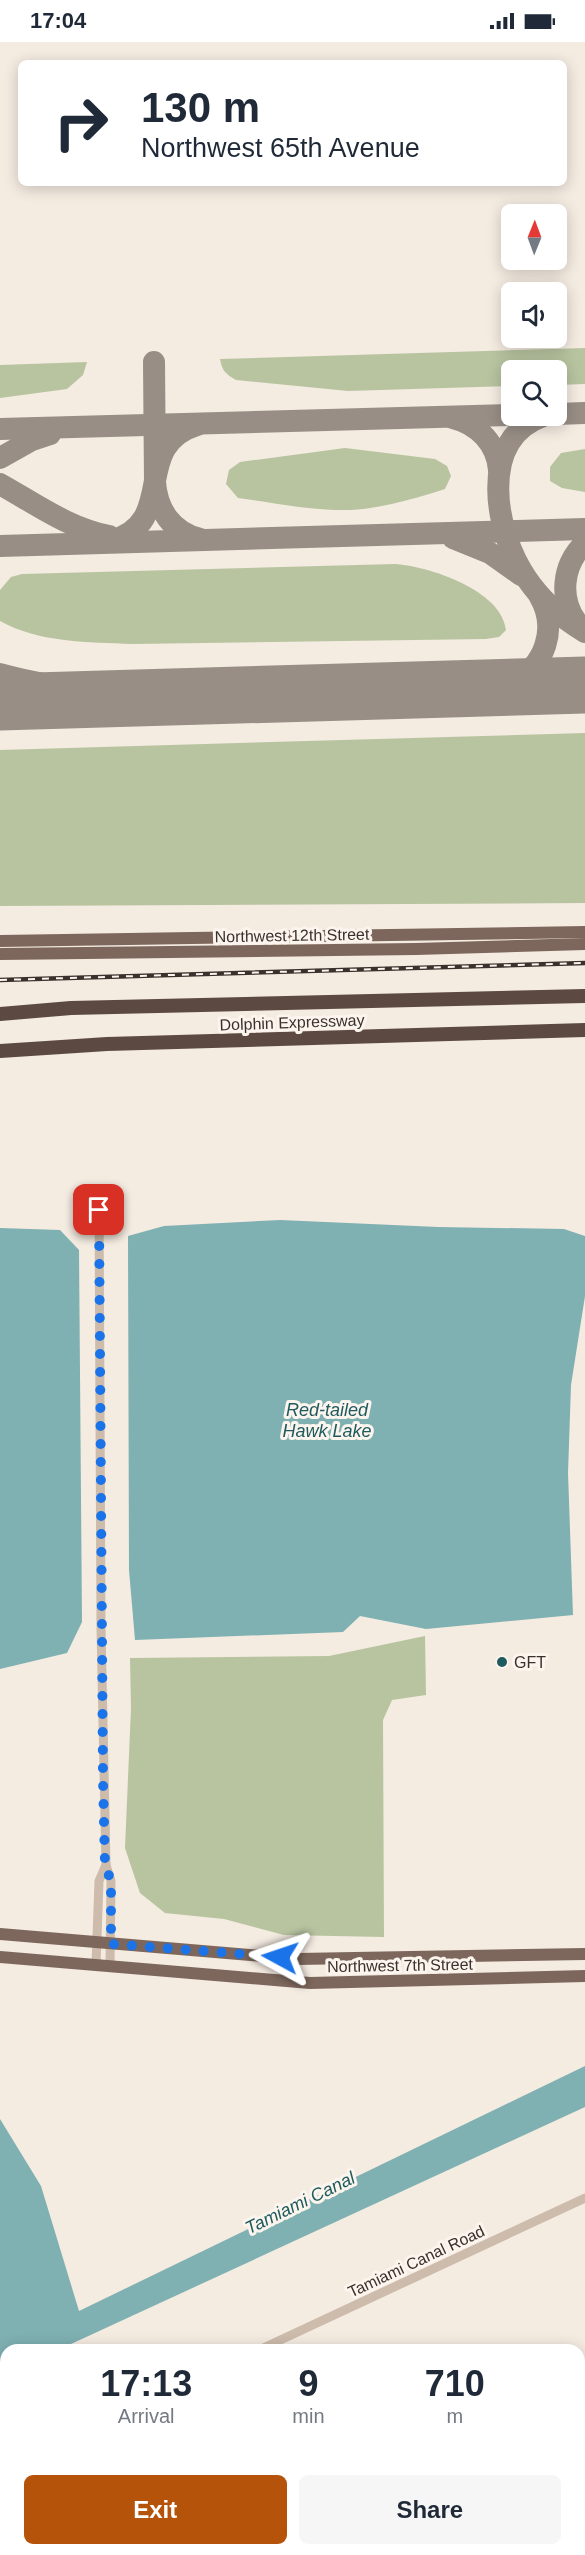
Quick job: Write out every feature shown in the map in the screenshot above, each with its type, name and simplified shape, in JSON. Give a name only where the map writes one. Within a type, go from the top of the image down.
[{"type":"highway","name":"Dolphin Expressway","points":[[0,1014],[106,1007],[585,996]]},
{"type":"highway","name":"Dolphin Expressway","points":[[0,1051],[107,1044],[585,1030]]},
{"type":"main road","name":"Northwest 12th Street","points":[[0,941],[585,932]]},
{"type":"main road","name":"Northwest 12th Street","points":[[0,954],[416,950],[585,944]]},
{"type":"main road","name":"Northwest 7th Street","points":[[0,1934],[316,1959],[585,1954]]},
{"type":"main road","name":"Northwest 7th Street","points":[[0,1957],[310,1983],[585,1976]]},
{"type":"street","points":[[99,1196],[101,1628],[105,1865],[111,1881],[110,1966]]},
{"type":"street","points":[[96,1965],[99,1881],[105,1865]]},
{"type":"street","name":"Tamiami Canal Road","points":[[272,2344],[585,2198]]},
{"type":"green space","points":[[585,348],[585,384],[567,385],[567,360],[501,360],[501,386],[348,391],[236,380],[225,371],[220,359]]},
{"type":"green space","points":[[87,362],[83,375],[67,389],[0,398],[0,365]]},
{"type":"green space","points":[[345,448],[435,459],[447,466],[451,476],[445,489],[385,505],[350,510],[308,508],[238,498],[226,484],[229,470],[240,462]]},
{"type":"green space","points":[[585,449],[585,492],[562,488],[550,481],[550,467],[561,453]]},
{"type":"green space","points":[[395,564],[444,575],[478,592],[492,603],[501,616],[506,630],[499,637],[486,639],[132,644],[64,640],[31,634],[0,621],[0,590],[11,577],[22,574]]},
{"type":"green space","points":[[585,733],[585,903],[0,906],[0,750]]},
{"type":"green space","points":[[425,1636],[426,1695],[392,1700],[383,1720],[384,1937],[284,1935],[224,1919],[165,1913],[140,1893],[125,1848],[131,1708],[130,1658],[329,1656]]},
{"type":"water","name":"Red-tailed Hawk Lake","points":[[280,1220],[438,1227],[564,1229],[585,1236],[585,1296],[571,1385],[568,1473],[573,1615],[426,1629],[360,1616],[343,1632],[135,1640],[129,1570],[128,1236],[164,1226]]},
{"type":"water","points":[[0,1228],[60,1230],[79,1250],[82,1622],[67,1653],[0,1669]]},
{"type":"water","points":[[585,2066],[585,2107],[71,2344],[0,2344],[0,2119],[41,2186],[79,2311]]},
{"type":"taxiway","points":[[154,362],[156,492],[163,510],[174,525],[190,536],[200,539]]},
{"type":"taxiway","points":[[567,414],[585,413]]},
{"type":"taxiway","points":[[0,429],[501,415]]},
{"type":"taxiway","points":[[453,418],[470,425],[485,436],[494,452],[499,470]]},
{"type":"taxiway","points":[[111,541],[132,531],[144,518],[165,449],[177,435],[197,425]]},
{"type":"taxiway","points":[[526,426],[508,445],[500,466],[498,489],[507,538],[516,560],[539,595],[553,609],[585,632]]},
{"type":"taxiway","points":[[0,458],[32,440],[50,434]]},
{"type":"taxiway","points":[[0,484],[66,521],[109,536]]},
{"type":"taxiway","points":[[0,546],[585,529]]},
{"type":"taxiway","points":[[453,538],[490,553],[521,575]]},
{"type":"taxiway","points":[[579,625],[568,605],[566,583],[571,562],[585,543]]},
{"type":"taxiway","points":[[471,689],[508,683],[524,675],[533,666],[540,656],[548,634],[548,621],[540,597]]},
{"type":"taxiway","points":[[0,674],[62,687],[94,690],[157,694],[252,695]]},
{"type":"runway","points":[[0,702],[585,685]]},
{"type":"railway","points":[[0,980],[585,963]]},
{"type":"place","name":"GFT","points":[[502,1662]]},
{"type":"route","points":[[99,1210],[103,1779],[105,1865],[111,1881],[111,1944],[280,1957]]},
{"type":"water label","name":"Tamiami Canal","points":[[300,2203]]}]
